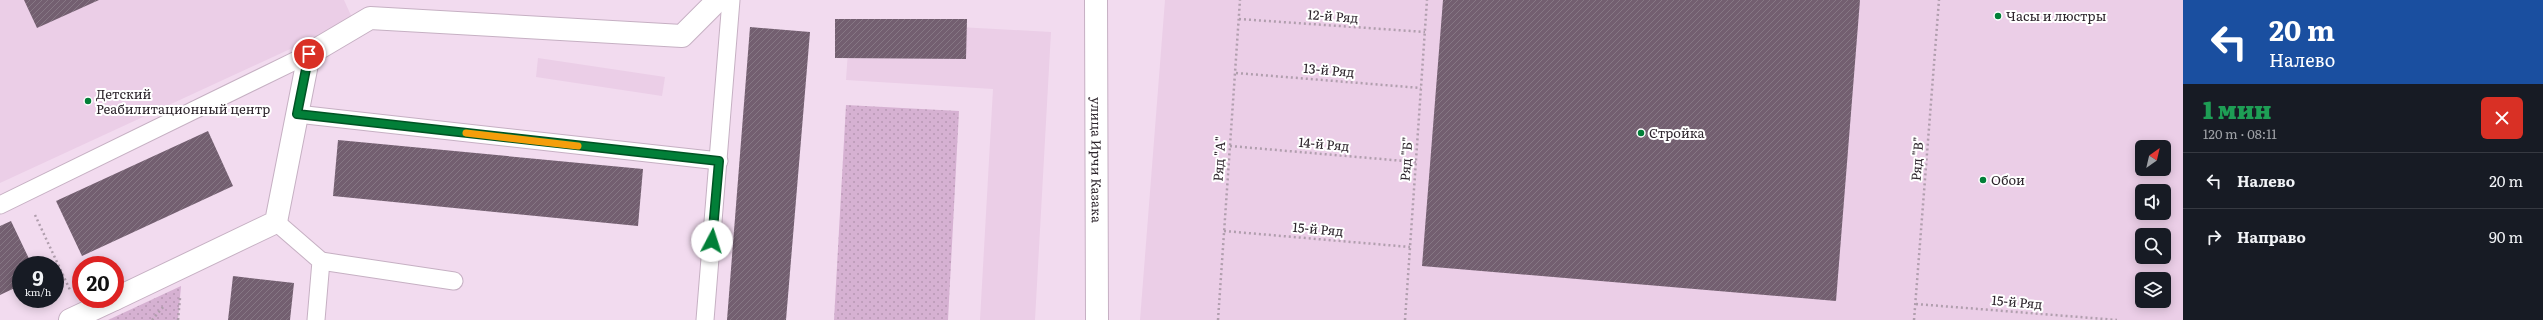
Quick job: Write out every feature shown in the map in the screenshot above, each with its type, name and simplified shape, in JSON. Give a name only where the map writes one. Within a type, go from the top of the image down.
[{"type":"street","points":[[124,295],[276,222],[309,54],[370,18],[682,36],[718,0]]},
{"type":"street","name":"улица Ирчи Казака","points":[[1096,0],[1097,320]]},
{"type":"street","points":[[76,317],[96,308]]},
{"type":"lane","points":[[704,320],[719,161],[731,0]]},
{"type":"lane","points":[[0,205],[309,54]]},
{"type":"lane","points":[[297,114],[719,161]]},
{"type":"lane","points":[[276,222],[321,261],[454,281]]},
{"type":"lane","points":[[316,320],[321,261]]},
{"type":"path","name":"Ряд \"А\"","points":[[1218,320],[1240,0]]},
{"type":"path","name":"Ряд \"Б\"","points":[[1405,320],[1428,0]]},
{"type":"path","name":"Ряд \"В\"","points":[[1914,320],[1939,0]]},
{"type":"path","name":"12-й Ряд","points":[[1239,19],[1425,32]]},
{"type":"path","name":"13-й Ряд","points":[[1236,73],[1421,88]]},
{"type":"path","name":"14-й Ряд","points":[[1230,146],[1416,162]]},
{"type":"path","points":[[25,193],[76,317]]},
{"type":"path","name":"15-й Ряд","points":[[1224,231],[1410,247]]},
{"type":"path","points":[[178,320],[180,293]]},
{"type":"path","name":"15-й Ряд","points":[[1916,304],[2117,320]]},
{"type":"shaded area","name":"Детский Реабилитационный центр","points":[[0,0],[344,0],[353,20],[0,183]]},
{"type":"shaded area","points":[[1165,0],[2183,0],[2183,320],[1140,320]]},
{"type":"shaded area","points":[[850,21],[1051,32],[1035,320],[980,320],[993,89],[846,80]]},
{"type":"shaded area","points":[[538,58],[665,77],[662,96],[536,77]]},
{"type":"shaded area","points":[[846,105],[959,111],[948,320],[834,320]]},
{"type":"shaded area","points":[[181,286],[178,320],[108,320]]},
{"type":"building","points":[[24,0],[99,0],[37,28]]},
{"type":"building","name":"Стройка","points":[[1443,0],[1860,0],[1836,301],[1422,266]]},
{"type":"building","points":[[835,19],[967,19],[966,59],[835,58]]},
{"type":"building","points":[[750,27],[810,32],[786,320],[727,320]]},
{"type":"building","points":[[208,131],[233,186],[82,256],[56,201]]},
{"type":"building","points":[[338,140],[643,169],[638,226],[333,196]]},
{"type":"building","points":[[11,221],[28,256],[12,256],[12,289],[0,295],[0,226]]},
{"type":"building","points":[[233,276],[294,283],[290,320],[228,320]]},
{"type":"slow traffic","points":[[466,133],[578,146]]},
{"type":"place","name":"Часы и люстры","points":[[1998,16]]},
{"type":"place","name":"Детский Реабилитационный центр","points":[[88,101]]},
{"type":"place","name":"Стройка","points":[[1641,133]]},
{"type":"place","name":"Обои","points":[[1983,180]]},
{"type":"route","points":[[309,54],[297,114],[719,161],[712,241]]}]
